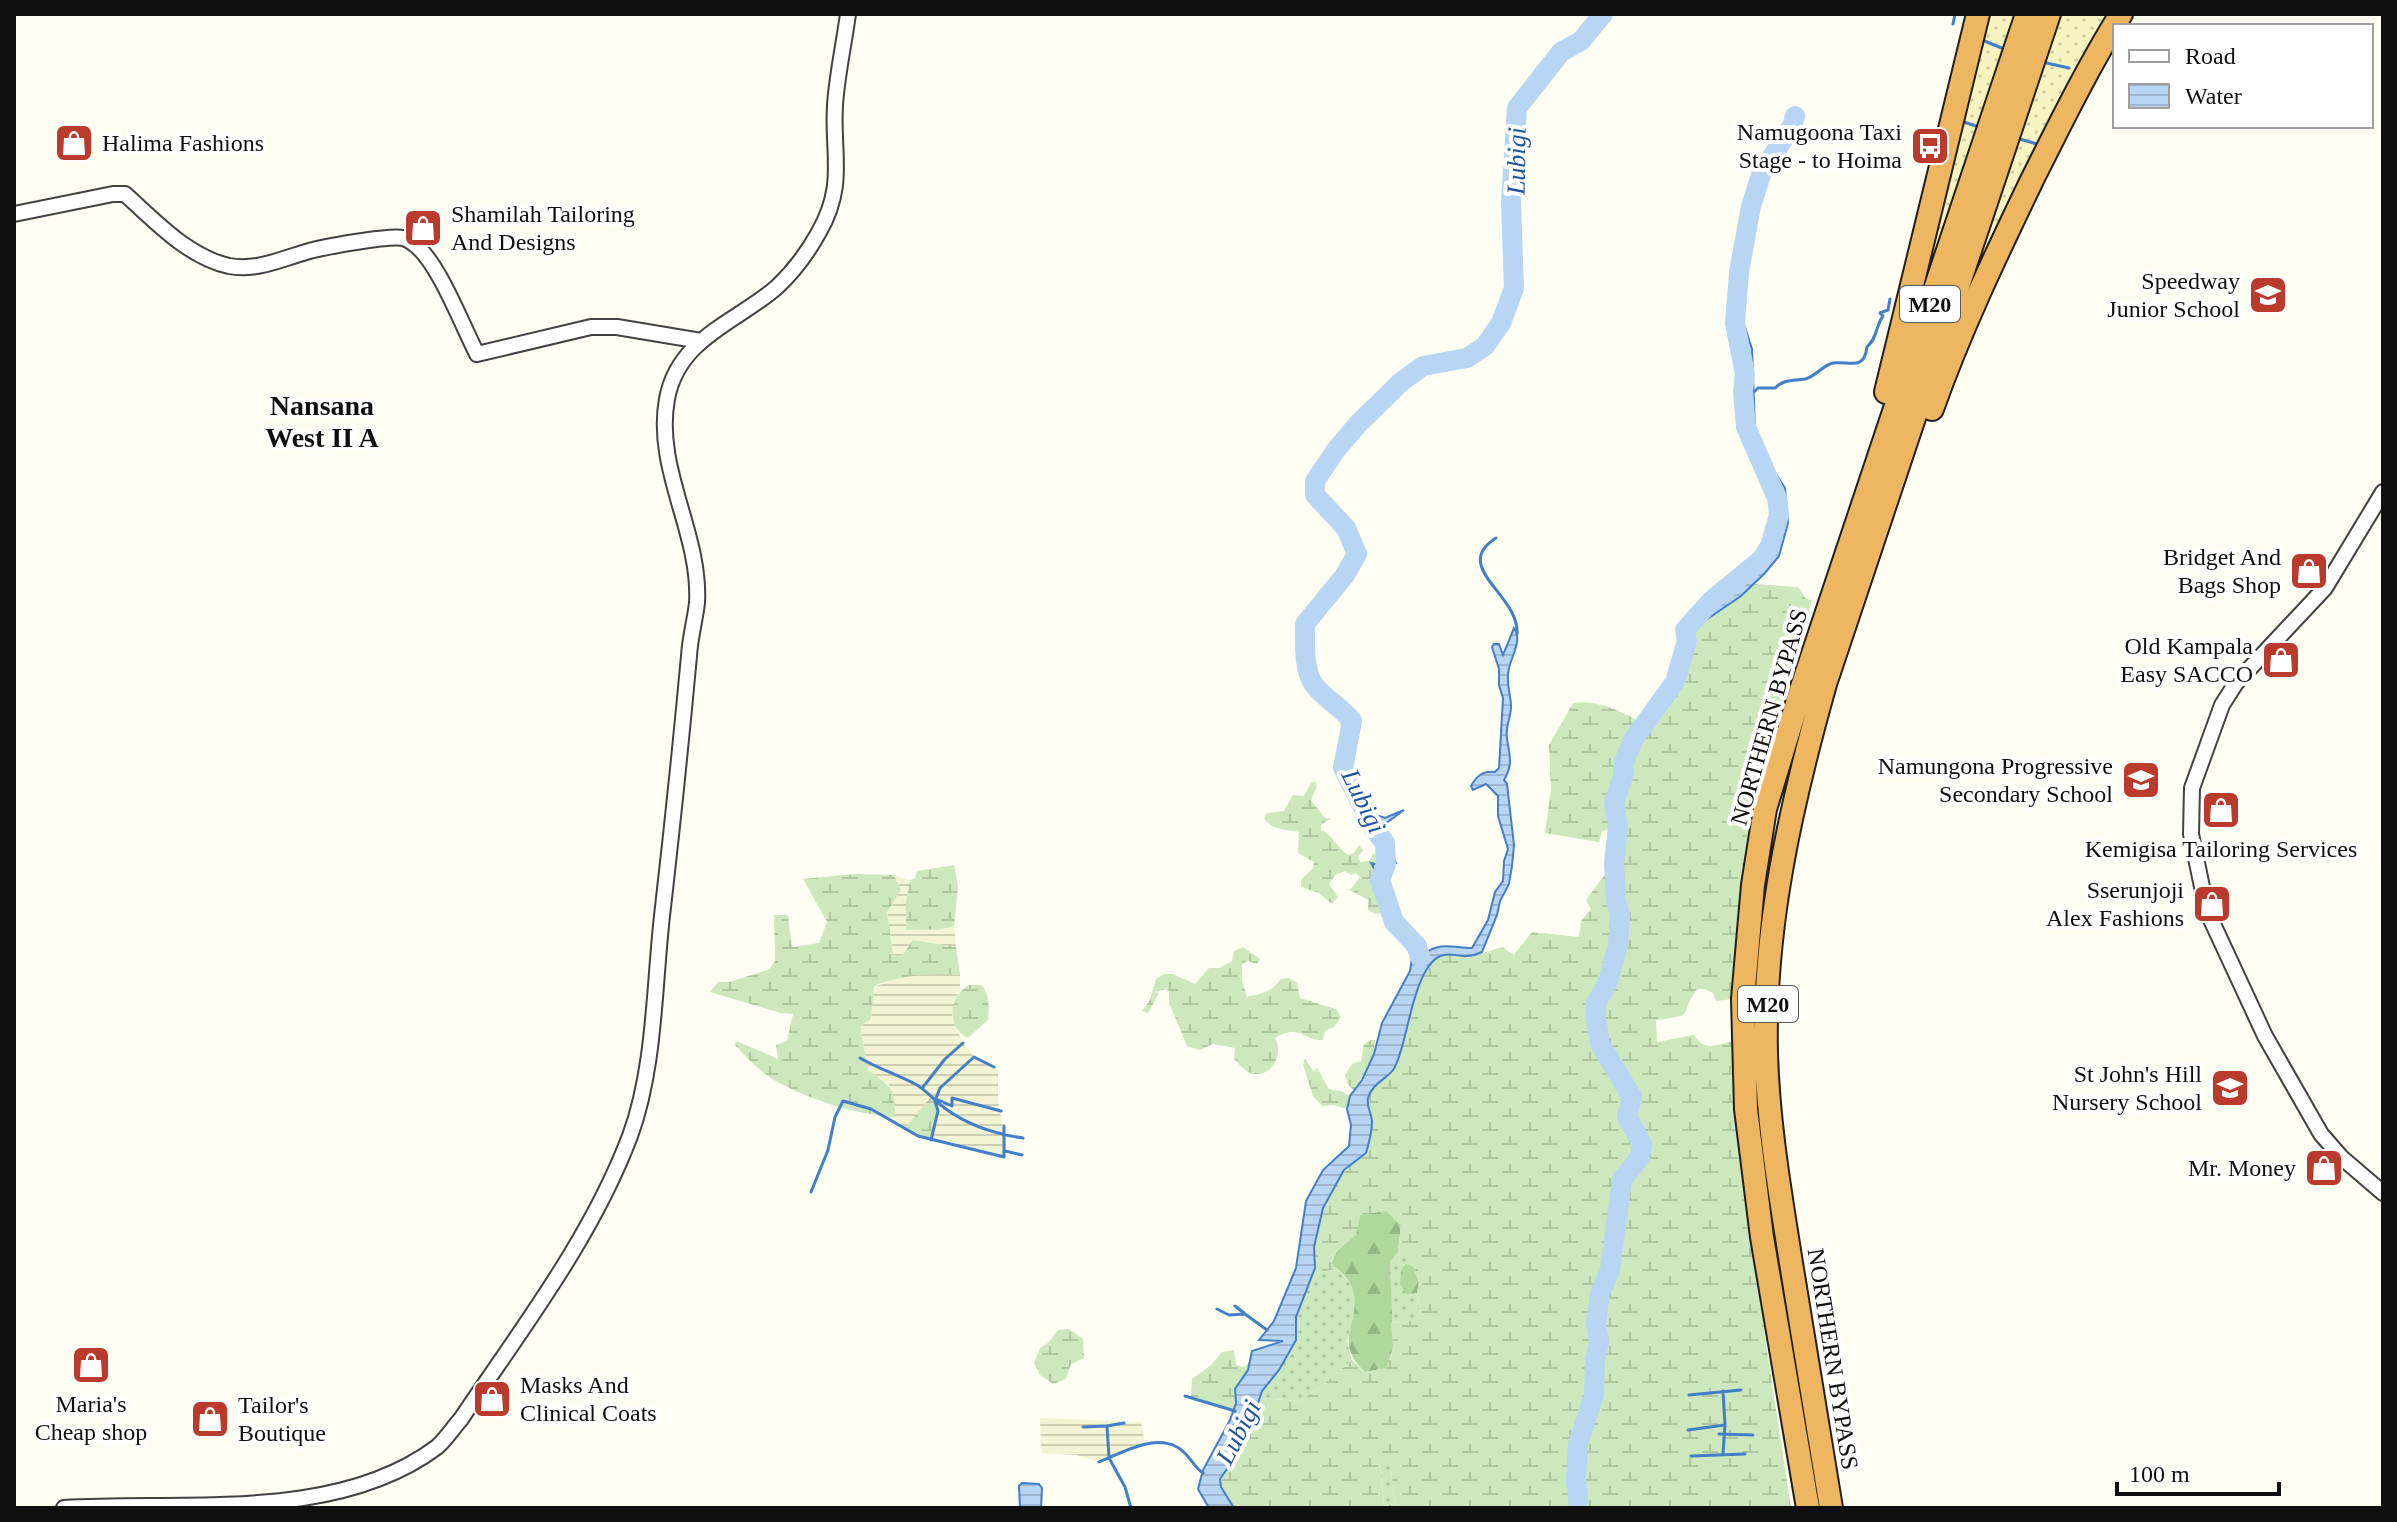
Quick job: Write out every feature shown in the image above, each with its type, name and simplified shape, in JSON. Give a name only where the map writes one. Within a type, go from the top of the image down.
[{"type":"highway","points":[[1833,593],[1838,541],[1891,375],[1976,14]]},
{"type":"highway","name":"NORTHERN BYPASS","points":[[1808,1508],[1758,1209],[1746,1109],[1743,999],[1753,885],[1765,809],[1833,593],[2027,14]]},
{"type":"highway","name":"NORTHERN BYPASS","points":[[1831,1508],[1773,1148],[1766,1050],[1769,965],[1777,883],[1795,794],[1825,684],[2049,14]]},
{"type":"highway","points":[[1883,510],[1910,465],[1971,311],[2008,230],[2113,28]]},
{"type":"street","points":[[64,1508],[292,1505],[353,1491],[412,1465],[439,1445],[461,1419],[576,1248],[607,1191],[638,1111],[654,1006],[697,603],[690,541],[665,440],[667,396],[701,341],[776,288],[806,254],[825,221],[835,193],[838,159],[836,95],[848,14]]},
{"type":"street","points":[[14,214],[125,194],[171,235],[194,250],[227,265],[245,268],[308,251],[403,238],[415,244],[428,260],[477,354],[591,327],[617,327],[701,341]]},
{"type":"street","points":[[2383,492],[2325,588],[2236,683],[2222,705],[2192,788],[2191,834],[2207,911],[2248,1003],[2329,1144],[2383,1193]]},
{"type":"green space","points":[[1754,584],[1798,587],[1806,599],[1812,600],[1750,817],[1738,916],[1733,999],[1716,1001],[1713,993],[1697,989],[1684,1014],[1656,1020],[1657,1042],[1694,1035],[1707,1046],[1734,1041],[1765,1337],[1791,1508],[1581,1508],[1578,1498],[1577,1508],[1234,1508],[1221,1487],[1220,1479],[1244,1445],[1259,1398],[1300,1401],[1352,1360],[1365,1372],[1387,1368],[1393,1347],[1391,1323],[1413,1321],[1420,1312],[1419,1282],[1410,1258],[1398,1252],[1401,1225],[1386,1211],[1360,1215],[1356,1235],[1337,1251],[1331,1262],[1337,1269],[1313,1273],[1316,1232],[1324,1206],[1336,1183],[1366,1152],[1372,1120],[1369,1094],[1393,1070],[1417,991],[1431,963],[1441,955],[1468,958],[1502,947],[1514,955],[1532,932],[1579,937],[1581,921],[1591,909],[1586,900],[1614,862],[1617,828],[1602,831],[1599,842],[1545,833],[1551,790],[1549,745],[1573,703],[1600,705],[1644,724],[1675,682],[1687,641],[1703,622]],"holes":[[[1390,1461],[1395,1504],[1384,1506],[1380,1464]]]},
{"type":"green space","points":[[1315,781],[1317,786],[1311,800],[1324,817],[1330,819],[1321,825],[1321,830],[1348,855],[1354,853],[1359,845],[1363,850],[1358,856],[1360,862],[1369,861],[1373,854],[1380,852],[1377,874],[1383,873],[1380,880],[1390,912],[1375,914],[1368,910],[1368,900],[1350,890],[1360,877],[1356,873],[1351,875],[1345,871],[1335,875],[1329,884],[1338,897],[1332,904],[1319,893],[1301,887],[1301,880],[1313,868],[1314,862],[1298,853],[1299,832],[1275,827],[1264,818],[1267,813],[1284,811],[1293,795],[1304,796]]},
{"type":"green space","points":[[954,865],[958,886],[954,926],[906,930],[910,880],[915,878],[917,871]]},
{"type":"green space","points":[[854,874],[894,875],[901,890],[887,912],[893,955],[901,957],[913,940],[956,947],[960,975],[919,975],[878,984],[874,987],[871,1019],[860,1026],[868,1070],[882,1080],[893,1094],[895,1117],[831,1104],[771,1078],[734,1044],[737,1041],[778,1059],[776,1045],[787,1041],[793,1014],[710,992],[718,982],[730,982],[770,969],[775,961],[774,915],[788,915],[792,947],[819,943],[827,922],[803,879]]},
{"type":"green space","points":[[894,875],[910,880],[906,902],[930,927],[944,930],[954,926],[956,947],[913,940],[901,957],[893,955],[887,912],[901,890]]},
{"type":"green space","points":[[1243,947],[1260,959],[1257,964],[1248,961],[1242,964],[1242,981],[1247,997],[1266,992],[1281,979],[1289,978],[1297,983],[1300,998],[1336,1009],[1341,1017],[1334,1027],[1325,1031],[1323,1040],[1296,1032],[1275,1038],[1278,1051],[1274,1065],[1256,1074],[1246,1071],[1234,1059],[1235,1048],[1213,1044],[1200,1050],[1187,1046],[1169,1003],[1169,991],[1166,990],[1170,988],[1155,992],[1159,993],[1148,1013],[1142,1011],[1150,1000],[1156,979],[1164,974],[1173,974],[1195,984],[1209,968],[1219,968],[1232,961],[1234,951]]},
{"type":"green space","points":[[933,972],[960,975],[960,990],[954,1002],[952,1019],[963,1043],[974,1057],[998,1070],[998,1101],[1006,1143],[1004,1157],[931,1140],[938,1111],[932,1098],[905,1128],[884,1116],[895,1116],[889,1085],[868,1070],[860,1026],[871,1019],[874,987],[909,974]]},
{"type":"green space","points":[[969,985],[982,985],[989,1010],[988,1020],[968,1038],[956,1027],[952,1012],[957,997]]},
{"type":"green space","points":[[1375,1040],[1374,1054],[1354,1091],[1345,1075],[1352,1064],[1361,1061],[1364,1044]]},
{"type":"green space","points":[[1305,1059],[1314,1072],[1317,1068],[1329,1089],[1350,1096],[1347,1109],[1323,1106],[1313,1096],[1303,1065]]},
{"type":"green space","points":[[931,1097],[937,1112],[931,1140],[905,1128]]},
{"type":"green space","points":[[1386,1210],[1401,1225],[1398,1252],[1390,1261],[1393,1347],[1387,1368],[1365,1372],[1350,1350],[1355,1300],[1352,1287],[1331,1263],[1337,1251],[1355,1235],[1360,1215]]},
{"type":"green space","points":[[1398,1252],[1410,1257],[1413,1266],[1406,1264],[1407,1293],[1417,1293],[1420,1312],[1413,1321],[1391,1323],[1390,1260]]},
{"type":"green space","points":[[1406,1264],[1413,1266],[1419,1282],[1417,1293],[1407,1294],[1400,1284],[1401,1270]]},
{"type":"green space","points":[[1337,1269],[1352,1284],[1356,1307],[1347,1342],[1352,1360],[1300,1401],[1259,1398],[1280,1370],[1296,1340],[1296,1317],[1313,1273]]},
{"type":"green space","points":[[1069,1329],[1083,1339],[1084,1358],[1071,1364],[1066,1379],[1053,1384],[1040,1375],[1034,1363],[1040,1348],[1058,1330]]},
{"type":"green space","points":[[1234,1350],[1236,1365],[1244,1367],[1250,1362],[1235,1389],[1234,1410],[1191,1397],[1192,1379],[1222,1352]]},
{"type":"green space","points":[[1040,1418],[1141,1422],[1145,1444],[1099,1462],[1077,1455],[1041,1453]]},
{"type":"green space","points":[[1390,1461],[1395,1504],[1384,1506],[1380,1463]]},
{"type":"sand","points":[[1988,14],[2017,14],[1910,335]]},
{"type":"sand","points":[[2057,14],[2110,14],[2074,72],[2004,228],[1960,306]]},
{"type":"water","points":[[1737,302],[1752,349],[1755,429],[1785,488],[1788,523],[1779,556],[1765,573],[1741,596],[1703,622],[1687,641],[1693,628],[1731,587],[1765,563],[1776,545],[1781,519],[1777,496],[1769,486],[1750,426],[1748,382],[1742,372],[1741,323],[1735,308]]},
{"type":"water","points":[[1514,628],[1517,639],[1508,679],[1510,764],[1504,780],[1514,845],[1509,884],[1482,952],[1469,956],[1440,956],[1425,972],[1396,1065],[1372,1089],[1368,1098],[1372,1126],[1366,1153],[1344,1170],[1323,1208],[1314,1247],[1315,1268],[1296,1317],[1296,1340],[1279,1370],[1262,1391],[1244,1445],[1220,1479],[1221,1487],[1234,1508],[1209,1508],[1198,1489],[1203,1470],[1230,1420],[1236,1403],[1235,1389],[1248,1370],[1252,1351],[1283,1341],[1259,1340],[1274,1321],[1296,1268],[1306,1201],[1323,1170],[1349,1146],[1351,1125],[1347,1109],[1350,1096],[1362,1080],[1374,1054],[1382,1023],[1410,971],[1412,958],[1406,944],[1407,936],[1417,937],[1424,954],[1441,946],[1472,948],[1488,920],[1495,892],[1503,881],[1508,849],[1498,816],[1498,796],[1486,784],[1473,790],[1471,786],[1481,774],[1495,772],[1499,768],[1503,698],[1492,647],[1499,644],[1503,655]]},
{"type":"water","points":[[1361,802],[1373,814],[1385,818],[1404,810],[1381,827],[1396,863],[1390,863],[1383,873],[1377,874],[1371,863],[1379,865],[1380,844],[1363,826],[1359,816]]},
{"type":"water","points":[[1022,1483],[1039,1484],[1042,1488],[1041,1508],[1020,1508],[1019,1486]]},
{"type":"waterway","name":"Lubigi","points":[[1420,957],[1417,946],[1394,922],[1380,880],[1386,864],[1385,843],[1374,829],[1343,768],[1352,721],[1315,686],[1307,665],[1305,624],[1345,575],[1357,554],[1346,528],[1315,495],[1315,481],[1358,424],[1401,382],[1423,366],[1467,358],[1485,346],[1501,323],[1514,288],[1511,201],[1517,108],[1561,52],[1581,41],[1603,14]]},
{"type":"waterway","points":[[1953,24],[1955,14]]},
{"type":"waterway","points":[[1982,40],[2004,49]]},
{"type":"waterway","points":[[2042,62],[2069,68]]},
{"type":"waterway","name":"Lubigi","points":[[1579,1508],[1576,1480],[1578,1444],[1594,1395],[1600,1293],[1610,1270],[1622,1180],[1640,1157],[1642,1144],[1627,1117],[1632,1097],[1600,1044],[1596,1018],[1596,1003],[1607,984],[1618,946],[1620,915],[1614,862],[1618,828],[1614,803],[1633,740],[1675,682],[1687,641],[1685,630],[1712,600],[1762,559],[1770,546],[1779,515],[1777,498],[1746,427],[1745,374],[1735,323],[1739,273],[1751,206],[1762,172],[1792,126],[1795,116]]},
{"type":"waterway","points":[[1961,121],[1979,127]]},
{"type":"waterway","points":[[2016,138],[2037,144]]},
{"type":"waterway","points":[[1755,391],[1809,378],[1833,363],[1859,362],[1875,336],[1883,316],[1880,313],[1888,310],[1890,299]]},
{"type":"waterway","points":[[1496,538],[1484,549],[1480,560],[1483,571],[1509,607],[1517,634]]},
{"type":"waterway","points":[[923,1087],[945,1059],[963,1043]]},
{"type":"waterway","points":[[931,1140],[938,1111],[935,1101],[940,1088],[974,1057],[994,1067]]},
{"type":"waterway","points":[[860,1058],[917,1085],[946,1109],[973,1125],[1023,1138]]},
{"type":"waterway","points":[[936,1099],[952,1106],[952,1098],[1001,1111]]},
{"type":"waterway","points":[[811,1192],[843,1101],[871,1109],[918,1136],[1004,1157],[1004,1126]]},
{"type":"waterway","points":[[1005,1151],[1022,1155]]},
{"type":"waterway","points":[[1235,1306],[1244,1313]]},
{"type":"waterway","points":[[1217,1309],[1229,1315],[1245,1314],[1267,1330]]},
{"type":"waterway","points":[[1689,1395],[1741,1390]]},
{"type":"waterway","points":[[1688,1430],[1725,1425],[1723,1391]]},
{"type":"waterway","points":[[1185,1396],[1235,1411]]},
{"type":"waterway","points":[[1124,1423],[1107,1426],[1109,1458],[1125,1487],[1131,1508]]},
{"type":"waterway","points":[[1723,1453],[1725,1425]]},
{"type":"waterway","points":[[1083,1427],[1107,1426]]},
{"type":"waterway","points":[[1719,1434],[1753,1435]]},
{"type":"waterway","points":[[1099,1462],[1137,1446],[1158,1443],[1177,1447],[1203,1473]]},
{"type":"waterway","points":[[1691,1456],[1745,1454]]},
{"type":"place","name":"Halima Fashions","points":[[74,143]]},
{"type":"place","name":"Namugoona Taxi Stage - to Hoima","points":[[1930,146]]},
{"type":"place","name":"Shamilah Tailoring And Designs","points":[[423,228]]},
{"type":"place","name":"Speedway Junior School","points":[[2268,295]]},
{"type":"place","name":"Bridget And Bags Shop","points":[[2309,571]]},
{"type":"place","name":"Old Kampala Easy SACCO","points":[[2281,660]]},
{"type":"place","name":"Namungona Progressive Secondary School","points":[[2141,780]]},
{"type":"place","name":"Kemigisa Tailoring Services","points":[[2221,810]]},
{"type":"place","name":"Sserunjoji Alex Fashions","points":[[2212,904]]},
{"type":"place","name":"St John's Hill Nursery School","points":[[2230,1088]]},
{"type":"place","name":"Mr. Money","points":[[2324,1168]]},
{"type":"place","name":"Maria's Cheap shop","points":[[91,1365]]},
{"type":"place","name":"Masks And Clinical Coats","points":[[492,1399]]},
{"type":"place","name":"Tailor's Boutique","points":[[210,1419]]},
{"type":"district","name":"Nansana West II A","points":[[322,421]]}]
